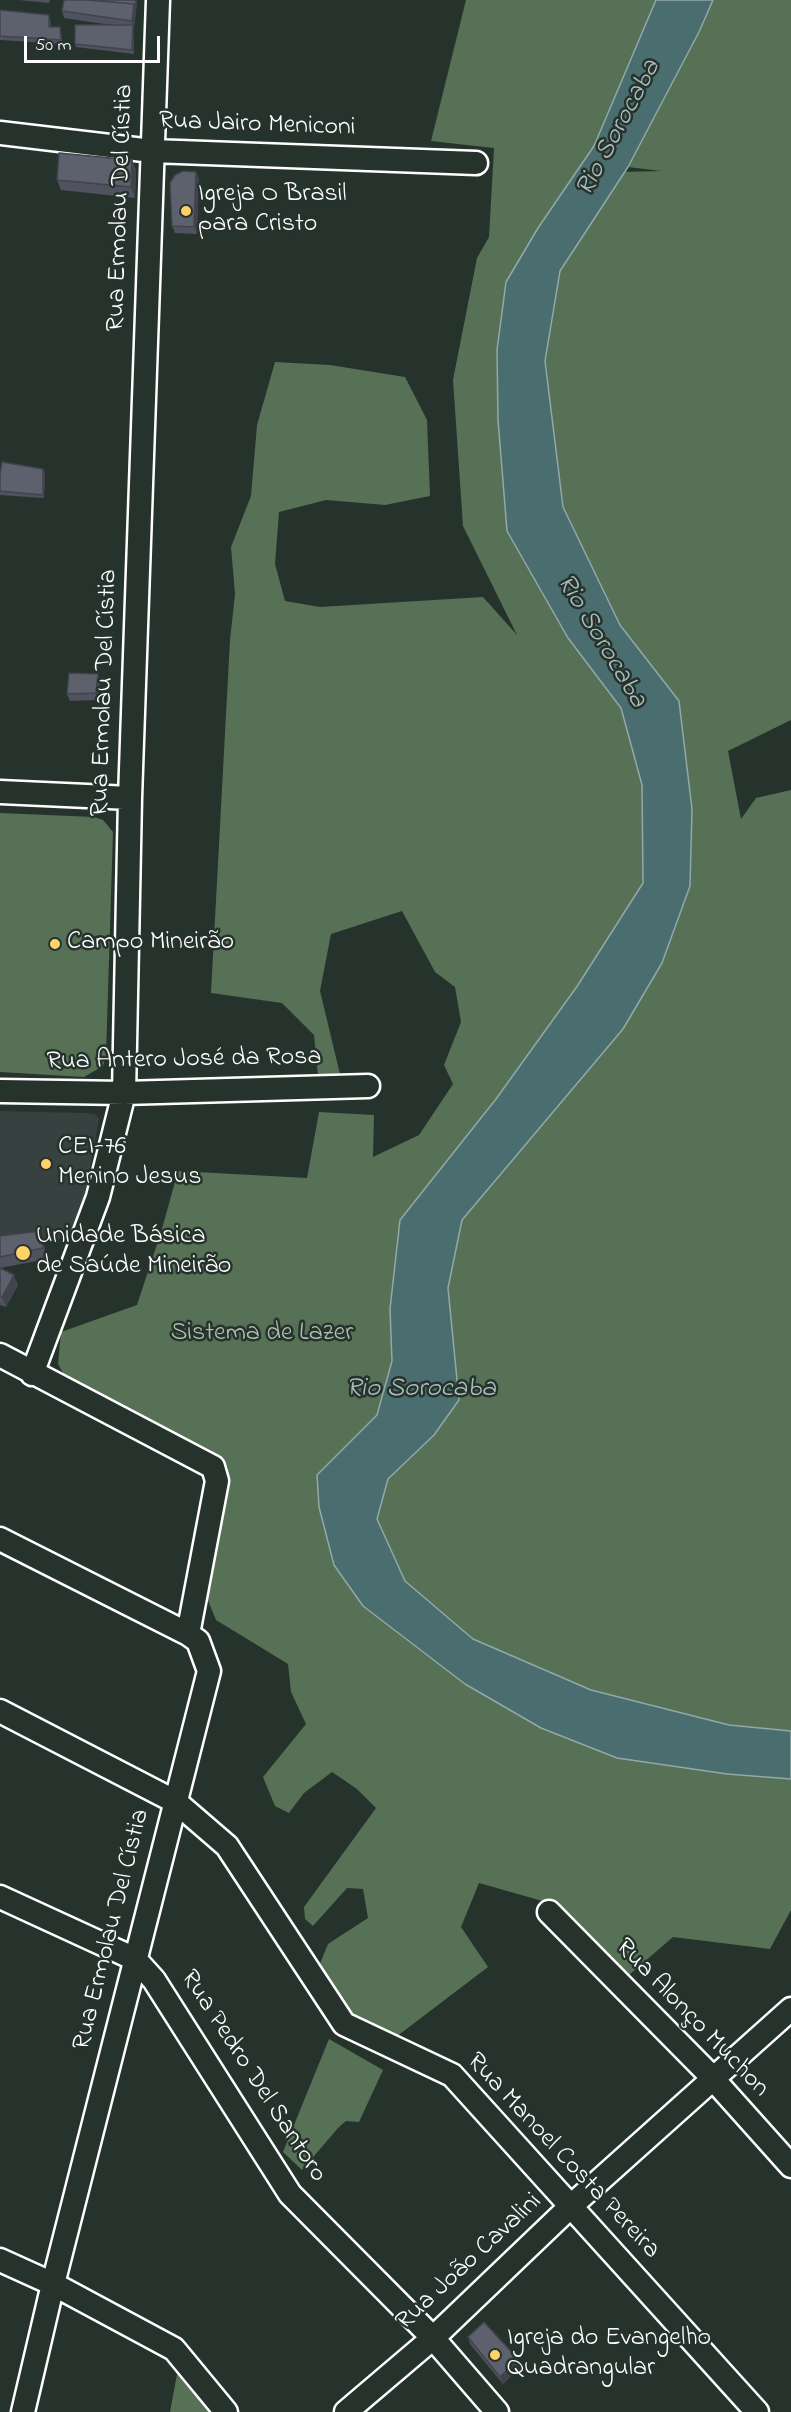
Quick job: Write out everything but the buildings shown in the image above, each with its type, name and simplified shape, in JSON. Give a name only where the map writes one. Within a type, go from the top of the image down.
[{"type":"street","name":"Rua Ermolau Del Cístia","points":[[32,1374],[98,1197],[123,1093],[130,798],[158,0]]},
{"type":"street","name":"Rua Jairo Meniconi","points":[[0,133],[152,151],[476,163]]},
{"type":"street","points":[[0,792],[130,798]]},
{"type":"street","name":"Rua Antero José da Rosa","points":[[0,1091],[123,1093],[368,1086]]},
{"type":"street","points":[[0,1356],[213,1467],[217,1481],[188,1634],[0,1539]]},
{"type":"street","name":"Rua Ermolau Del Cístia","points":[[23,2412],[53,2284],[209,1671],[202,1649],[188,1634]]},
{"type":"street","name":"Rua Manoel Costa Pereira","points":[[0,1712],[176,1802],[228,1846],[344,2024],[452,2074],[757,2412]]},
{"type":"street","name":"Rua Pedro Del Santoro","points":[[0,1897],[135,1959],[154,1980],[290,2194],[434,2338],[498,2412]]},
{"type":"street","name":"Rua Alonço Muchon","points":[[549,1912],[712,2080],[791,2166]]},
{"type":"street","name":"Rua João Cavalini","points":[[346,2412],[434,2338],[571,2206],[791,2009]]},
{"type":"street","points":[[0,2260],[53,2284],[174,2349],[226,2412]]},
{"type":"shaded area","name":"CEI-76 Menino Jesus","points":[[0,1111],[84,1113],[95,1114],[99,1119],[84,1201],[71,1238],[0,1241]]},
{"type":"green space","name":"Sistema de Lazer","points":[[466,0],[656,0],[594,146],[576,173],[661,171],[628,167],[699,32],[713,0],[791,0],[791,720],[728,751],[741,819],[756,798],[791,790],[791,1910],[770,1949],[673,1937],[629,1975],[553,1904],[479,1883],[461,1927],[488,1967],[392,2040],[353,2014],[332,1989],[319,1966],[328,1944],[368,1918],[363,1889],[347,1888],[313,1926],[305,1919],[304,1907],[376,1808],[357,1789],[332,1772],[304,1793],[289,1813],[275,1806],[263,1777],[306,1724],[291,1692],[288,1664],[216,1620],[203,1588],[222,1478],[216,1455],[67,1380],[58,1364],[61,1332],[137,1305],[178,1171],[307,1178],[319,1112],[374,1115],[373,1157],[419,1135],[453,1084],[444,1065],[461,1022],[455,987],[435,972],[402,911],[331,934],[320,991],[340,1074],[318,1075],[314,1035],[282,1003],[211,993],[230,640],[235,594],[231,547],[251,496],[257,425],[275,362],[330,365],[405,377],[427,420],[430,496],[385,505],[326,500],[279,512],[275,564],[285,601],[320,607],[483,597],[517,635],[463,526],[453,380],[477,258],[489,237],[494,148],[431,141]]},
{"type":"green space","name":"Campo Mineirão","points":[[0,813],[94,817],[103,820],[113,832],[106,1055],[103,1066],[84,1077],[0,1072]]},
{"type":"green space","points":[[329,2039],[383,2070],[359,2122],[346,2121],[302,2170],[283,2152]]},
{"type":"green space","points":[[178,2369],[214,2412],[170,2412]]},
{"type":"water","name":"Rio Sorocaba","points":[[656,0],[713,0],[699,32],[628,167],[560,271],[545,361],[563,507],[620,625],[679,701],[692,809],[690,886],[662,963],[623,1029],[462,1220],[448,1288],[459,1400],[434,1435],[388,1479],[377,1519],[405,1581],[473,1639],[591,1690],[729,1725],[791,1731],[791,1779],[727,1774],[617,1758],[541,1728],[465,1684],[363,1606],[334,1565],[319,1507],[317,1475],[377,1415],[392,1361],[390,1309],[400,1220],[496,1099],[578,985],[643,883],[642,785],[621,708],[568,638],[507,531],[498,420],[497,350],[506,282],[538,228],[594,146]]},
{"type":"place","name":"Igreja O Brasil para Cristo","points":[[186,211]]},
{"type":"place","name":"Campo Mineirão","points":[[55,944]]},
{"type":"place","name":"CEI-76 Menino Jesus","points":[[46,1164]]},
{"type":"place","name":"Unidade Básica de Saúde Mineirão","points":[[23,1253]]},
{"type":"place","name":"Igreja do Evangelho Quadrangular","points":[[495,2355]]}]
